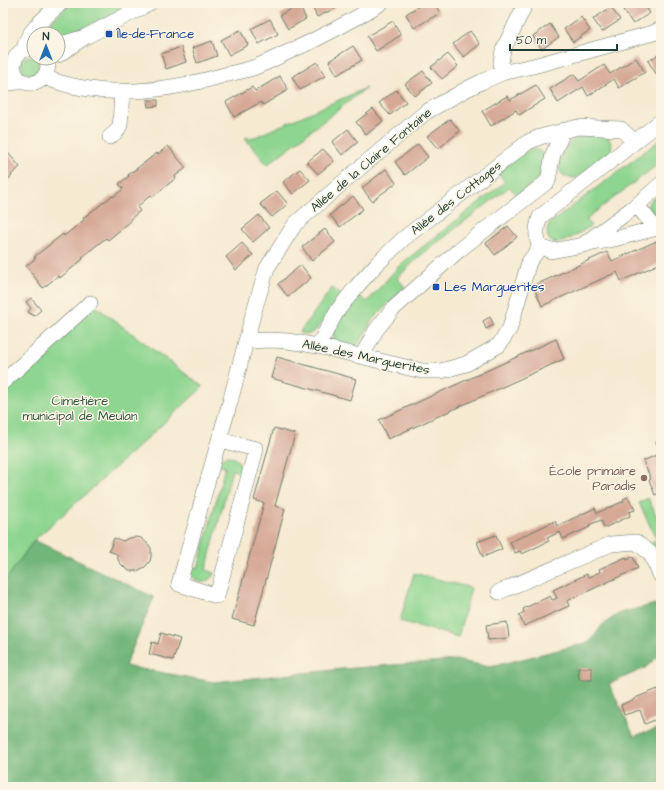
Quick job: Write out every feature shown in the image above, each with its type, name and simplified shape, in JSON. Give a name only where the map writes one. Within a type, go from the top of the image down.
[{"type":"street","points":[[37,26],[61,3]]},
{"type":"street","points":[[66,42],[85,36],[150,3]]},
{"type":"street","points":[[52,66],[58,82],[89,89],[148,91],[200,82],[253,68],[317,40],[381,3]]},
{"type":"street","points":[[502,73],[501,62],[503,50],[526,3]]},
{"type":"street","name":"Allée de la Claire Fontaine","points":[[246,341],[267,268],[295,224],[426,112],[481,82],[502,73],[646,35],[661,29]]},
{"type":"street","points":[[66,50],[85,36]]},
{"type":"street","points":[[3,75],[17,55],[26,50]]},
{"type":"street","points":[[14,61],[13,66],[15,74],[20,80],[25,82]]},
{"type":"street","points":[[3,84],[36,82],[47,66]]},
{"type":"street","points":[[110,137],[117,131],[120,125],[122,91]]},
{"type":"street","points":[[637,205],[658,227],[610,240],[551,252],[540,248],[537,242],[537,226],[540,217],[661,121]]},
{"type":"street","name":"Allée des Cottages","points":[[318,346],[337,312],[357,286],[377,264],[403,239],[528,142],[540,137],[578,127],[622,129],[635,142]]},
{"type":"street","points":[[362,356],[376,330],[393,309],[459,250],[548,181],[554,154],[564,130]]},
{"type":"street","points":[[548,181],[565,197]]},
{"type":"street","points":[[581,246],[637,205],[661,184]]},
{"type":"street","name":"Allée des Marguerites","points":[[246,341],[288,341],[318,346],[422,371],[441,371],[466,364],[499,345],[510,328],[528,262],[540,248]]},
{"type":"street","points":[[3,382],[90,303]]},
{"type":"street","points":[[220,440],[256,449],[217,596],[179,584],[220,440],[246,341]]},
{"type":"street","points":[[499,592],[611,544],[636,542],[650,553],[661,576]]},
{"type":"green space","points":[[71,3],[116,3],[122,11],[66,35],[66,26],[46,26]]},
{"type":"green space","points":[[26,58],[26,66],[39,66],[36,71],[30,74],[24,71],[21,65]]},
{"type":"green space","points":[[366,88],[267,165],[245,138],[255,137]]},
{"type":"green space","points":[[589,133],[603,134],[609,139],[612,145],[610,153],[577,178],[569,178],[565,176],[560,171],[559,167],[565,149],[574,139]]},
{"type":"green space","points":[[661,139],[661,162],[586,219],[591,226],[569,239],[557,243],[552,242],[549,239],[547,232],[549,224]]},
{"type":"green space","points":[[532,149],[541,152],[544,155],[546,161],[545,174],[517,195],[509,187],[420,256],[397,278],[405,287],[372,320],[356,347],[350,349],[336,345],[333,333],[334,325],[358,295],[367,302],[400,265],[505,182],[498,173],[526,151]]},
{"type":"green space","points":[[661,191],[661,218],[658,218],[652,214],[648,203]]},
{"type":"green space","points":[[332,288],[341,294],[316,330],[309,334],[299,333]]},
{"type":"green space","name":"Cimetière municipal de Meulan","points":[[94,305],[203,387],[34,540],[3,584],[3,387]]},
{"type":"green space","points":[[227,456],[234,458],[239,462],[241,472],[232,470],[206,570],[215,573],[205,582],[201,582],[194,579],[188,571],[189,566],[198,568],[225,467],[217,465],[218,461]]},
{"type":"green space","points":[[648,498],[661,526],[661,561],[651,542],[657,540],[639,503]]},
{"type":"green space","points":[[34,540],[154,597],[125,666],[214,682],[343,669],[456,660],[490,667],[590,642],[602,625],[620,613],[656,604],[661,606],[661,659],[656,658],[645,668],[609,684],[634,736],[661,728],[661,787],[3,787],[3,584]]},
{"type":"green space","points":[[414,573],[471,588],[458,637],[400,621]]},
{"type":"building","points":[[310,3],[333,3],[336,8],[317,17]]},
{"type":"building","points":[[424,3],[434,3],[440,13],[414,28],[406,14]]},
{"type":"building","points":[[633,3],[643,3],[650,13],[633,24],[623,10]]},
{"type":"building","points":[[299,5],[306,19],[288,29],[280,15]]},
{"type":"building","points":[[611,7],[620,20],[602,32],[593,19]]},
{"type":"building","points":[[581,17],[590,30],[573,42],[564,29]]},
{"type":"building","points":[[270,19],[278,34],[259,44],[251,29]]},
{"type":"building","points":[[393,21],[401,35],[376,51],[367,36]]},
{"type":"building","points":[[550,24],[559,37],[542,49],[533,36]]},
{"type":"building","points":[[240,30],[248,45],[229,55],[221,40]]},
{"type":"building","points":[[470,31],[480,44],[464,57],[453,44]]},
{"type":"building","points":[[212,41],[217,56],[197,63],[192,48]]},
{"type":"building","points":[[353,46],[362,60],[337,75],[329,61]]},
{"type":"building","points":[[181,47],[186,62],[166,69],[161,54]]},
{"type":"building","points":[[661,53],[661,72],[657,75],[648,61]]},
{"type":"building","points":[[448,54],[458,66],[442,79],[431,67]]},
{"type":"building","points":[[636,58],[645,72],[619,88],[614,79],[588,96],[583,87],[558,103],[550,89],[574,74],[579,81],[604,65],[610,74]]},
{"type":"building","points":[[317,62],[325,76],[300,90],[292,77]]},
{"type":"building","points":[[423,71],[432,83],[415,96],[405,84]]},
{"type":"building","points":[[280,76],[288,90],[263,105],[261,102],[234,117],[226,102],[252,87],[255,91]]},
{"type":"building","points":[[536,85],[545,99],[519,115],[516,110],[491,126],[482,111],[507,96],[510,100]]},
{"type":"building","points":[[396,90],[406,102],[390,115],[379,103]]},
{"type":"building","points":[[147,100],[158,100],[158,106],[148,107]]},
{"type":"building","points":[[373,109],[383,121],[366,135],[356,122]]},
{"type":"building","points":[[450,119],[460,131],[438,149],[427,136]]},
{"type":"building","points":[[348,129],[358,142],[342,155],[332,142]]},
{"type":"building","points":[[418,144],[428,157],[405,175],[395,162]]},
{"type":"building","points":[[168,146],[186,168],[175,176],[176,178],[152,197],[151,195],[137,207],[140,211],[130,219],[131,221],[108,240],[106,238],[82,257],[83,259],[60,278],[58,276],[43,288],[26,266],[36,258],[34,257],[63,234],[64,236],[84,220],[83,218],[123,189],[119,184],[129,176],[128,175]]},
{"type":"building","points":[[3,147],[20,167],[3,184]]},
{"type":"building","points":[[323,149],[334,161],[318,174],[307,162]]},
{"type":"building","points":[[300,169],[310,180],[293,194],[283,182]]},
{"type":"building","points":[[386,169],[396,183],[372,201],[362,188]]},
{"type":"building","points":[[277,191],[288,204],[272,217],[260,204]]},
{"type":"building","points":[[353,196],[363,209],[340,227],[330,215]]},
{"type":"building","points":[[259,215],[269,228],[253,242],[242,229]]},
{"type":"building","points":[[508,226],[517,237],[495,255],[486,243]]},
{"type":"building","points":[[325,229],[335,242],[312,261],[302,247]]},
{"type":"building","points":[[661,239],[661,263],[621,281],[617,272],[542,306],[533,286],[607,252],[612,261]]},
{"type":"building","points":[[242,243],[253,255],[236,270],[226,257]]},
{"type":"building","points":[[301,265],[311,278],[288,297],[278,284]]},
{"type":"building","points":[[31,298],[41,310],[34,316],[28,312],[31,308],[26,302]]},
{"type":"building","points":[[490,317],[494,325],[486,329],[483,321]]},
{"type":"building","points":[[556,339],[564,359],[388,439],[379,420]]},
{"type":"building","points":[[277,357],[356,379],[350,400],[271,378]]},
{"type":"building","points":[[274,428],[295,434],[275,506],[285,509],[254,625],[232,619],[264,503],[254,500]]},
{"type":"building","points":[[661,440],[661,453],[656,442]]},
{"type":"building","points":[[661,453],[661,492],[655,495],[649,480],[651,479],[643,461]]},
{"type":"building","points":[[628,497],[635,510],[629,512],[630,516],[604,528],[601,520],[589,525],[590,527],[563,539],[560,532],[547,538],[549,541],[522,554],[520,551],[515,553],[510,542],[555,521],[557,526],[595,508],[597,513],[624,501],[623,499]]},
{"type":"building","points":[[496,535],[502,549],[483,557],[477,542]]},
{"type":"building","points":[[114,538],[123,541],[129,538],[141,538],[151,548],[151,557],[150,561],[145,567],[137,571],[130,571],[121,564],[118,560],[117,554],[109,551]]},
{"type":"building","points":[[626,557],[627,560],[633,557],[638,568],[567,601],[569,606],[524,626],[519,615],[524,612],[523,609],[550,596],[552,600],[557,598],[553,590],[587,574],[588,577],[600,572],[599,569]]},
{"type":"building","points":[[507,622],[509,638],[488,640],[486,625]]},
{"type":"building","points":[[161,633],[180,639],[173,660],[149,654],[152,642],[158,644]]},
{"type":"building","points":[[578,668],[592,668],[592,680],[579,680]]},
{"type":"building","points":[[661,689],[661,721],[657,719],[645,724],[640,710],[624,715],[621,705]]},
{"type":"place","name":"Île-de-France","points":[[109,34]]},
{"type":"place","name":"Les Marguerites","points":[[436,287]]},
{"type":"place","name":"École primaire Paradis","points":[[644,478]]}]
